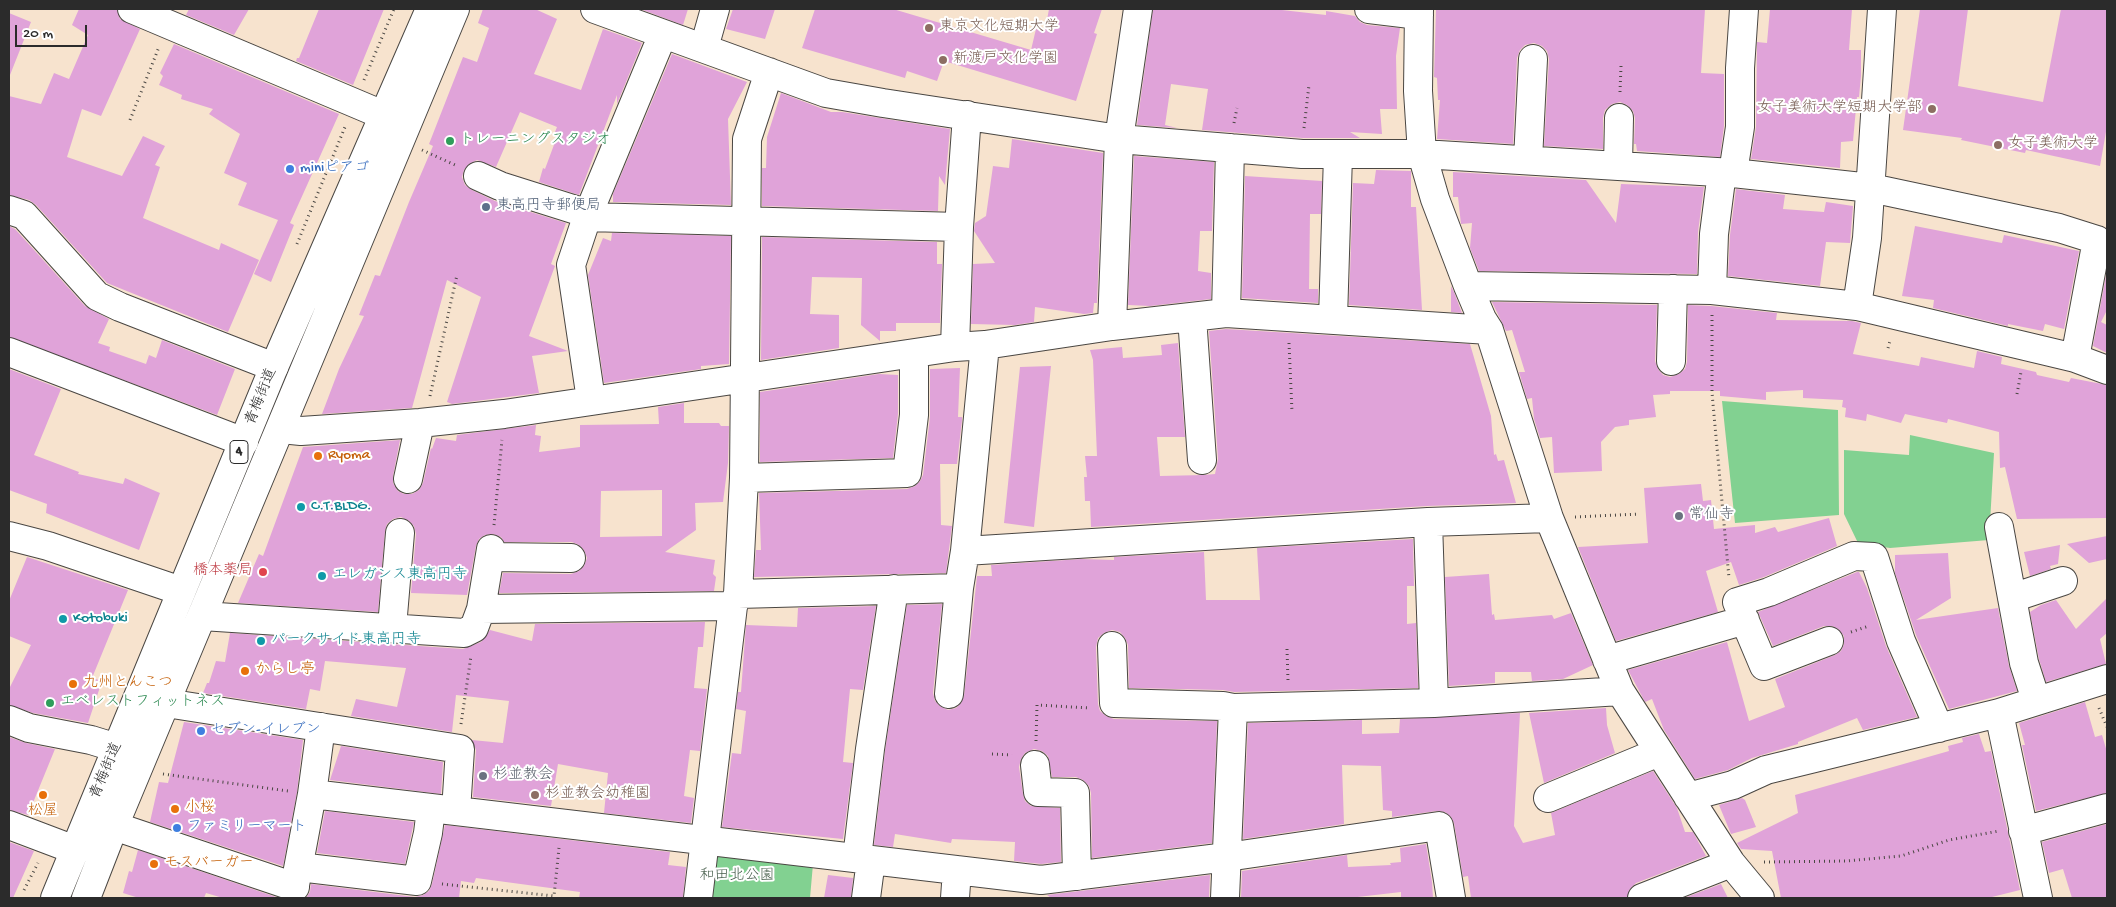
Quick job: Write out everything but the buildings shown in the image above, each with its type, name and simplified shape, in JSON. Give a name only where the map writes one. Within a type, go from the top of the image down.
[{"type":"street","points":[[132,9],[383,115]]},
{"type":"street","name":"青梅街道","points":[[55,898],[274,367],[430,9]]},
{"type":"street","name":"青梅街道","points":[[86,898],[114,826],[455,9]]},
{"type":"street","points":[[595,9],[826,93],[1119,139],[1302,154],[1422,154],[1728,172],[1871,188],[2059,228],[2102,246],[2075,358]]},
{"type":"street","points":[[704,48],[715,9]]},
{"type":"street","points":[[1112,326],[1119,139],[1138,9]]},
{"type":"street","points":[[1369,9],[1419,12],[1418,91],[1422,154],[1435,199],[1468,286],[1482,319],[1489,330],[1549,518],[1620,691],[1731,862],[1760,898]]},
{"type":"street","points":[[1712,290],[1714,234],[1740,127],[1740,68],[1744,9]]},
{"type":"street","points":[[1857,306],[1867,238],[1882,9]]},
{"type":"street","points":[[591,400],[571,265],[588,217],[663,34]]},
{"type":"street","points":[[1528,160],[1533,59]]},
{"type":"street","points":[[698,898],[735,600],[744,478],[747,139],[769,72]]},
{"type":"street","points":[[955,347],[959,227],[967,115]]},
{"type":"street","points":[[1618,166],[1619,118]]},
{"type":"street","points":[[1226,313],[1230,148]]},
{"type":"street","points":[[1333,319],[1338,155]]},
{"type":"street","points":[[478,176],[500,186],[576,210],[588,217],[959,227]]},
{"type":"street","points":[[9,210],[24,215],[98,296],[120,307],[274,367]]},
{"type":"street","points":[[1468,286],[1712,290],[1857,306],[2075,358],[2107,370]]},
{"type":"street","points":[[1671,361],[1673,289]]},
{"type":"street","points":[[280,429],[301,431],[422,423],[504,414],[591,400],[746,380],[955,347],[985,345],[1112,326],[1226,313],[1489,330]]},
{"type":"street","points":[[1192,317],[1202,460]]},
{"type":"street","points":[[950,694],[959,588],[985,345]]},
{"type":"street","points":[[9,352],[244,442]]},
{"type":"street","points":[[744,478],[907,473],[914,415],[914,354]]},
{"type":"street","points":[[408,479],[422,423]]},
{"type":"street","points":[[964,551],[1428,522],[1549,518]]},
{"type":"street","points":[[1428,522],[1434,703]]},
{"type":"street","points":[[1999,527],[2024,663],[2036,700]]},
{"type":"street","points":[[392,627],[400,533]]},
{"type":"street","points":[[9,536],[48,546],[181,591]]},
{"type":"street","points":[[202,616],[464,633],[478,619],[491,553],[571,558]]},
{"type":"street","points":[[1607,660],[1741,611],[1769,592],[1854,556],[1874,557],[1901,641],[1939,728]]},
{"type":"street","points":[[2012,598],[2063,581]]},
{"type":"street","points":[[478,619],[894,589],[959,588]]},
{"type":"street","points":[[866,898],[864,859],[870,749],[894,589]]},
{"type":"street","points":[[1741,611],[1764,666],[1829,641]]},
{"type":"street","points":[[1112,646],[1114,703],[1223,706],[1233,708],[1288,707],[1434,703],[1620,691]]},
{"type":"street","points":[[1688,797],[1733,785],[1766,770],[1999,713],[2107,678]]},
{"type":"street","points":[[114,826],[296,884],[417,881],[428,833],[444,810],[460,749],[166,703]]},
{"type":"street","points":[[1225,898],[1233,708]]},
{"type":"street","points":[[1999,713],[2034,897]]},
{"type":"street","points":[[9,720],[29,728],[91,740],[117,748]]},
{"type":"street","points":[[296,884],[312,794],[321,727]]},
{"type":"street","points":[[1548,798],[1659,752]]},
{"type":"street","points":[[1035,765],[1038,792],[1075,793],[1077,876]]},
{"type":"street","points":[[312,794],[1041,880],[1227,857],[1439,826],[1451,898]]},
{"type":"street","points":[[2022,828],[2107,808]]},
{"type":"street","points":[[9,824],[75,850]]},
{"type":"street","points":[[1642,898],[1731,862]]},
{"type":"street","points":[[955,898],[958,870]]},
{"type":"path","points":[[130,120],[168,23]]},
{"type":"path","points":[[1302,154],[1309,85]]},
{"type":"path","points":[[401,139],[478,176]]},
{"type":"path","points":[[422,423],[457,275]]},
{"type":"path","points":[[1712,290],[1712,393],[1729,581],[1741,611]]},
{"type":"path","points":[[1288,316],[1292,412]]},
{"type":"path","points":[[491,553],[504,414]]},
{"type":"path","points":[[1549,518],[1638,514]]},
{"type":"path","points":[[1829,641],[1893,616]]},
{"type":"path","points":[[460,749],[460,730],[478,619]]},
{"type":"path","points":[[1287,650],[1288,707]]},
{"type":"path","points":[[1035,765],[1037,705],[1106,708],[1114,703]]},
{"type":"path","points":[[137,771],[312,794]]},
{"type":"path","points":[[417,881],[554,896],[561,823]]},
{"type":"path","points":[[1731,862],[1846,861],[1900,856],[1949,840],[2022,828]]},
{"type":"green space","points":[[1722,401],[1838,410],[1839,515],[1735,523]]},
{"type":"green space","points":[[1910,435],[1994,453],[1989,540],[1890,548],[1858,543],[1844,514],[1844,450],[1909,455]]},
{"type":"green space","name":"和田北公園","points":[[715,852],[813,864],[810,898],[710,898]]},
{"type":"place","name":"東京文化短期大学","points":[[929,28]]},
{"type":"place","name":"新渡戸文化学園","points":[[943,60]]},
{"type":"place","name":"女子美術大学短期大学部","points":[[1932,109]]},
{"type":"place","name":"トレーニングスタジオ","points":[[450,141]]},
{"type":"place","name":"女子美術大学","points":[[1998,145]]},
{"type":"place","name":"miniピアゴ","points":[[290,169]]},
{"type":"place","name":"東高円寺郵便局","points":[[486,207]]},
{"type":"place","name":"Ryoma","points":[[318,456]]},
{"type":"place","name":"C.T.BLDG.","points":[[301,507]]},
{"type":"place","name":"常仙寺","points":[[1679,516]]},
{"type":"place","name":"橋本薬局","points":[[263,572]]},
{"type":"place","name":"エレガンス東高円寺","points":[[322,576]]},
{"type":"place","name":"Kotobuki","points":[[63,619]]},
{"type":"place","name":"パークサイド東高円寺","points":[[261,641]]},
{"type":"place","name":"からし亭","points":[[245,671]]},
{"type":"place","name":"九州とんこつ","points":[[73,684]]},
{"type":"place","name":"エベレストフィットネス","points":[[50,703]]},
{"type":"place","name":"セブン-イレブン","points":[[201,731]]},
{"type":"place","name":"杉並教会","points":[[483,776]]},
{"type":"place","name":"松屋","points":[[43,795]]},
{"type":"place","name":"杉並教会幼稚園","points":[[535,795]]},
{"type":"place","name":"小桜","points":[[175,809]]},
{"type":"place","name":"ファミリーマート","points":[[177,828]]},
{"type":"place","name":"モスバーガー","points":[[154,864]]}]
